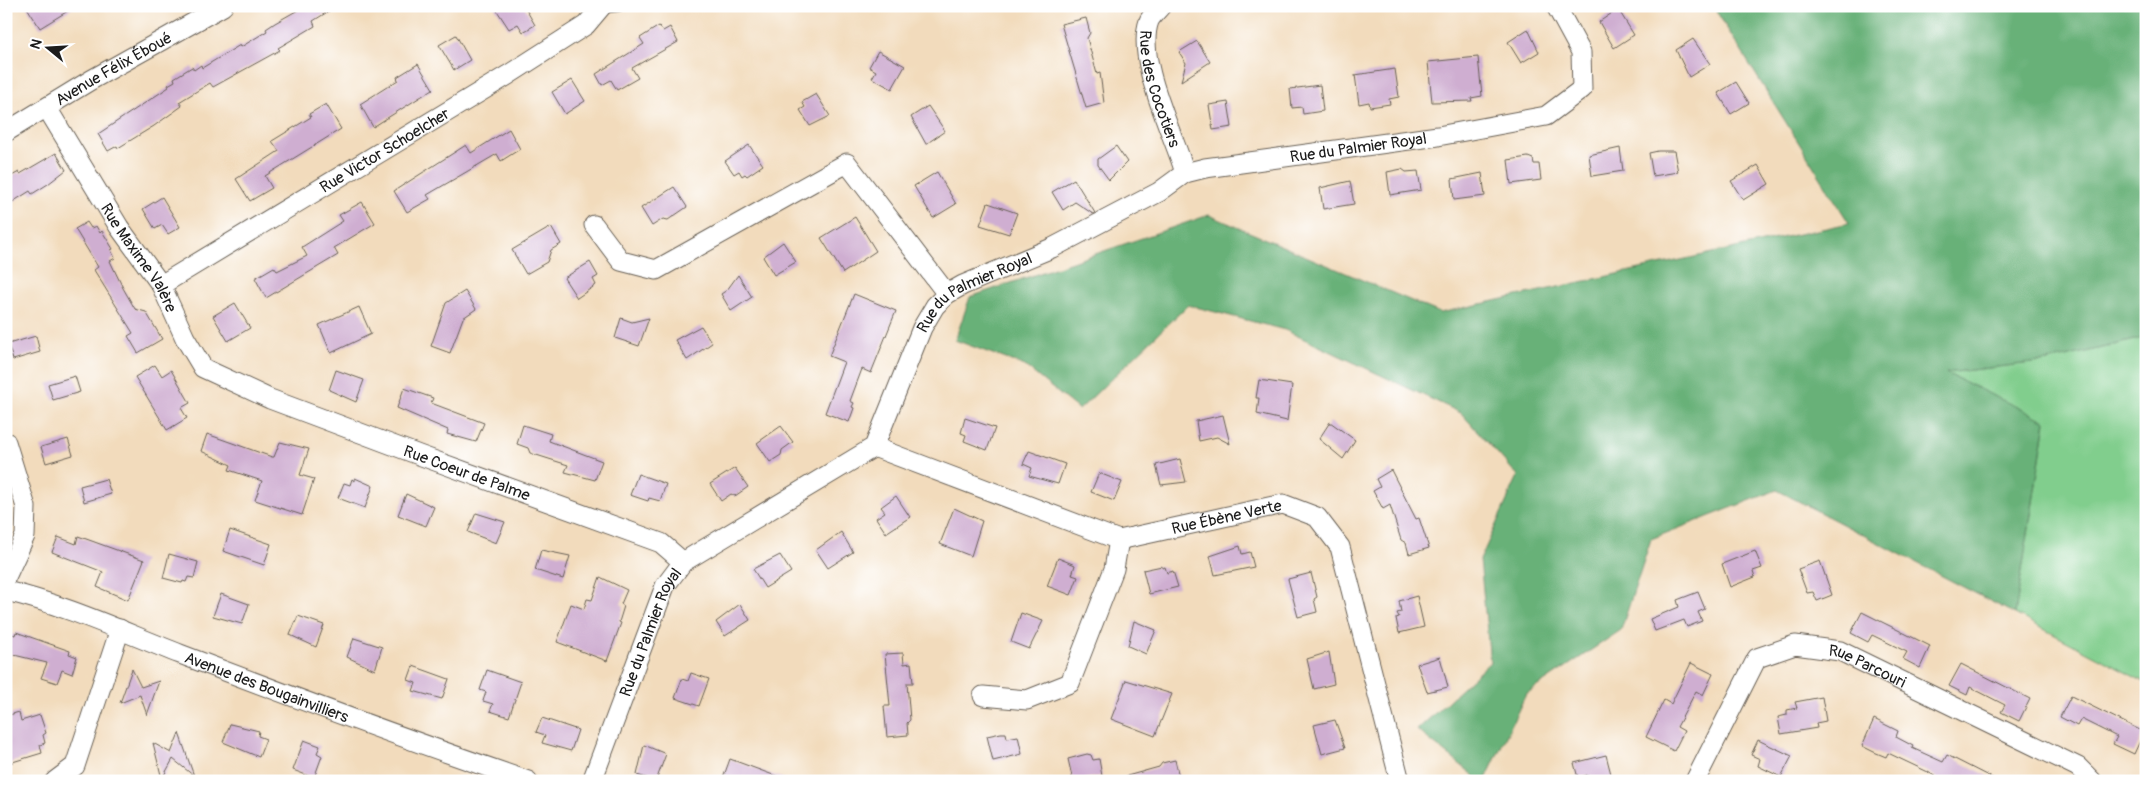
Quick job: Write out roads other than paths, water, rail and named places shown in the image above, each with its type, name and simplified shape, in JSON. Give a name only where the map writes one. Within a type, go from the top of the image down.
[{"type":"street","name":"Avenue Félix Éboué","points":[[6,132],[91,80],[223,6]]},
{"type":"street","name":"Rue des Cocotiers","points":[[1161,6],[1149,20],[1145,45],[1153,81],[1185,173]]},
{"type":"street","name":"Rue du Palmier Royal","points":[[592,781],[665,586],[683,562],[874,446],[922,328],[935,306],[947,294],[963,285],[1052,248],[1159,192],[1185,173],[1205,168],[1438,136],[1546,116],[1582,89],[1581,52],[1556,6]]},
{"type":"street","name":"Rue Victor Schoelcher","points":[[161,285],[508,75],[586,25],[608,7]]},
{"type":"street","name":"Rue Maxime Valère","points":[[47,108],[120,227],[161,285],[185,338],[203,368],[246,389]]},
{"type":"street","points":[[594,225],[621,261],[656,270],[847,163],[947,294]]},
{"type":"street","name":"Rue Coeur de Palme","points":[[246,389],[419,455],[661,543],[683,562]]},
{"type":"street","points":[[6,442],[26,507],[25,536],[6,577]]},
{"type":"street","points":[[874,446],[1119,540],[1114,569],[1070,683],[1027,700],[984,696]]},
{"type":"street","name":"Rue Ébène Verte","points":[[1119,540],[1283,504],[1317,517],[1340,547],[1400,781]]},
{"type":"street","name":"Avenue des Bougainvilliers","points":[[6,591],[26,596],[120,629],[187,657],[528,781]]},
{"type":"street","points":[[55,781],[75,766],[120,629]]},
{"type":"street","name":"Rue Parcouri","points":[[1695,781],[1757,658],[1796,645],[1840,651],[2078,767],[2092,781]]}]
